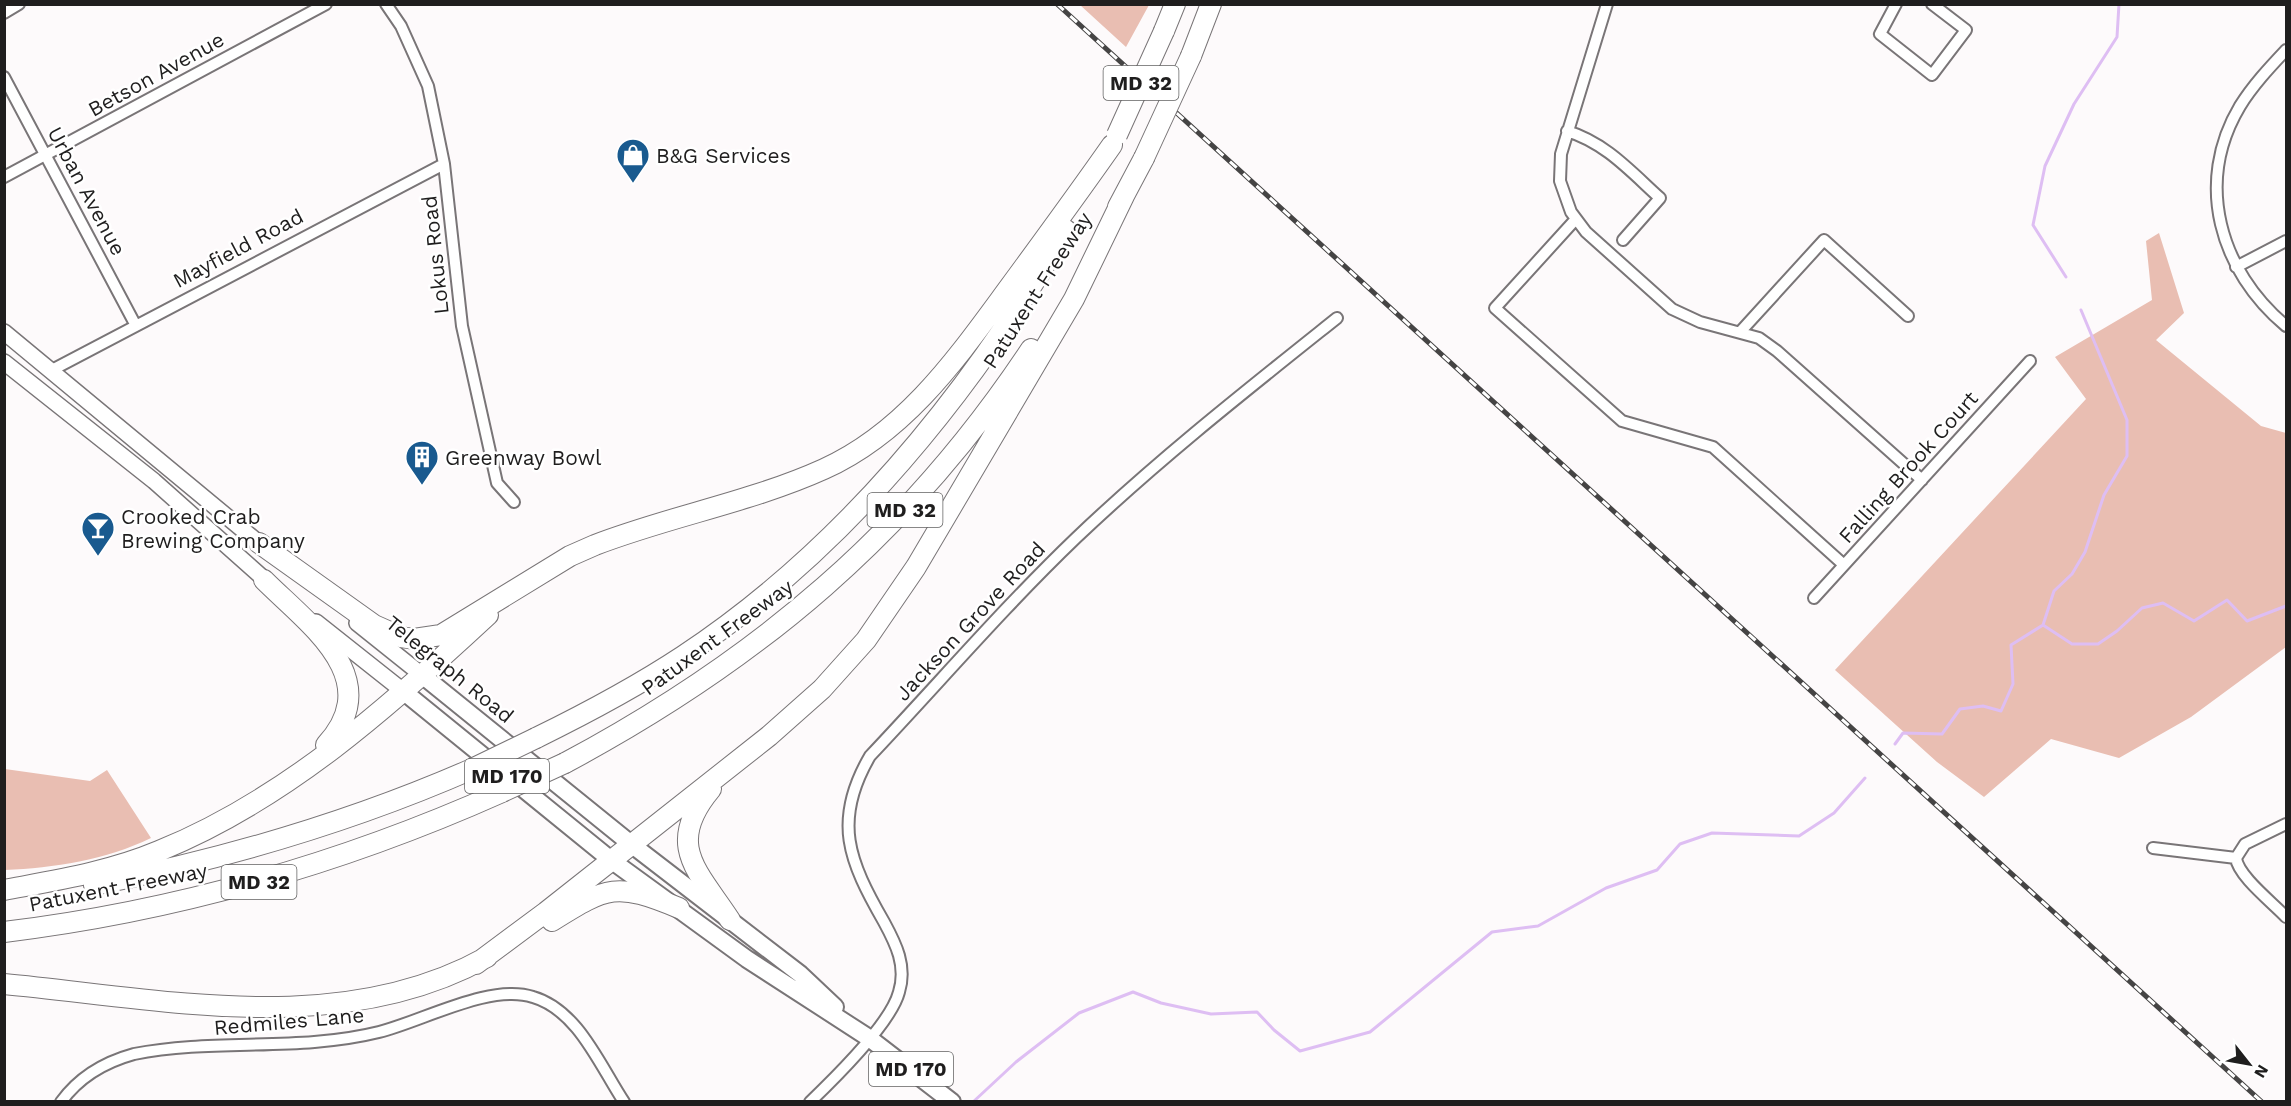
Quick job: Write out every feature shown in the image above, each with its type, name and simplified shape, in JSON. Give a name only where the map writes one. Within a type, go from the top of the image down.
[{"type":"highway","name":"Patuxent Freeway","points":[[4,898],[73,889],[231,854],[346,819],[472,769],[536,738],[641,682],[718,631],[785,578],[867,501],[926,433],[1000,335],[1061,238],[1114,140],[1175,4]]},
{"type":"highway","name":"Patuxent Freeway","points":[[4,932],[83,921],[241,887],[358,851],[502,792],[614,737],[705,681],[799,611],[862,554],[946,463],[993,403],[1067,294],[1144,158],[1191,56],[1211,4]]},
{"type":"highway","points":[[259,543],[374,625],[401,637],[414,639],[441,635],[570,556],[625,533],[794,482],[826,468],[873,440],[898,421],[937,382],[1058,223],[1114,140]]},
{"type":"highway","points":[[476,963],[796,714],[866,640],[897,597],[1074,299],[1124,196]]},
{"type":"highway","points":[[4,890],[71,878],[158,852],[225,820],[298,773],[403,691],[495,608],[532,579]]},
{"type":"highway","points":[[264,580],[337,655],[349,684],[346,713],[342,724],[330,741],[298,773]]},
{"type":"highway","points":[[730,920],[695,871],[687,851],[686,838],[696,810],[732,765]]},
{"type":"highway","points":[[4,984],[249,1007],[316,1006],[402,992],[451,976],[602,892],[629,890],[679,908]]},
{"type":"main road","name":"Telegraph Road","points":[[4,332],[259,543],[631,844],[800,975],[869,1038]]},
{"type":"main road","name":"Telegraph Road","points":[[4,362],[154,481],[264,580],[611,860],[747,959],[869,1038],[952,1101]]},
{"type":"street","points":[[4,13],[19,4]]},
{"type":"street","name":"Betson Avenue","points":[[4,177],[47,156],[326,4]]},
{"type":"street","name":"Lokus Road","points":[[386,4],[400,26],[428,86],[444,164],[462,326],[497,483],[514,502]]},
{"type":"street","points":[[1607,4],[1561,154],[1560,181],[1575,220],[1672,309],[1700,322],[1741,331],[1759,338],[1777,351],[1922,480]]},
{"type":"street","points":[[1896,4],[1880,34],[1932,75],[1966,30],[1932,4]]},
{"type":"street","points":[[2286,50],[2240,106],[2229,127],[2219,166],[2219,217],[2229,252],[2236,267],[2257,298],[2286,326]]},
{"type":"street","points":[[2278,59],[2286,67]]},
{"type":"street","name":"Urban Avenue","points":[[4,77],[135,324]]},
{"type":"street","points":[[1567,131],[1604,147],[1660,198],[1623,240]]},
{"type":"street","name":"Mayfield Road","points":[[52,370],[135,324],[444,164]]},
{"type":"street","points":[[1575,220],[1495,308],[1622,421],[1713,447],[1844,566]]},
{"type":"street","points":[[1741,331],[1824,240],[1908,316]]},
{"type":"street","points":[[2236,267],[2286,241]]},
{"type":"street","name":"Jackson Grove Road","points":[[810,1101],[869,1038],[895,1004],[902,976],[901,960],[896,945],[864,888],[850,851],[847,826],[849,806],[861,772],[870,756],[1021,592],[1078,537],[1210,418],[1337,318]]},
{"type":"street","name":"Falling Brook Court","points":[[1815,598],[2030,362]]},
{"type":"street","points":[[2236,858],[2245,844],[2286,824]]},
{"type":"street","points":[[2153,848],[2236,858]]},
{"type":"street","points":[[2236,858],[2241,871],[2286,917]]},
{"type":"street","name":"Redmiles Lane","points":[[61,1101],[92,1072],[117,1059],[134,1054],[149,1051],[342,1039],[378,1032],[475,1000],[513,994],[535,997],[564,1015],[624,1101]]},
{"type":"shaded area","points":[[1080,5],[1149,5],[1126,47]]},
{"type":"shaded area","points":[[2159,233],[2184,313],[2156,340],[2261,426],[2286,433],[2286,647],[2191,717],[2119,758],[2051,739],[1984,797],[1937,762],[1835,670],[2086,399],[2055,357],[2152,300],[2146,241]]},
{"type":"shaded area","points":[[5,769],[90,781],[107,770],[151,838],[116,852],[80,861],[5,870]]},
{"type":"waterway","points":[[2066,277],[2033,225],[2045,166],[2074,104],[2117,37],[2119,4]]},
{"type":"waterway","points":[[1895,744],[1903,733],[1942,734],[1960,709],[1983,706],[2001,711],[2013,684],[2011,645],[2043,625],[2054,591],[2072,574],[2085,552],[2104,495],[2127,456],[2127,420],[2081,310]]},
{"type":"waterway","points":[[2043,625],[2072,644],[2098,644],[2117,631],[2142,608],[2163,603],[2194,621],[2227,600],[2247,621],[2286,606]]},
{"type":"waterway","points":[[973,1102],[1016,1062],[1079,1013],[1133,992],[1161,1003],[1211,1014],[1257,1012],[1274,1030],[1300,1051],[1370,1032],[1492,932],[1538,926],[1606,888],[1657,870],[1680,844],[1712,833],[1799,836],[1834,813],[1865,778]]},
{"type":"railway","points":[[1057,4],[2262,1102]]},
{"type":"place","name":"B&G Services","points":[[633,184]]},
{"type":"place","name":"Greenway Bowl","points":[[422,486]]},
{"type":"place","name":"Crooked Crab Brewing Company","points":[[98,557]]}]
